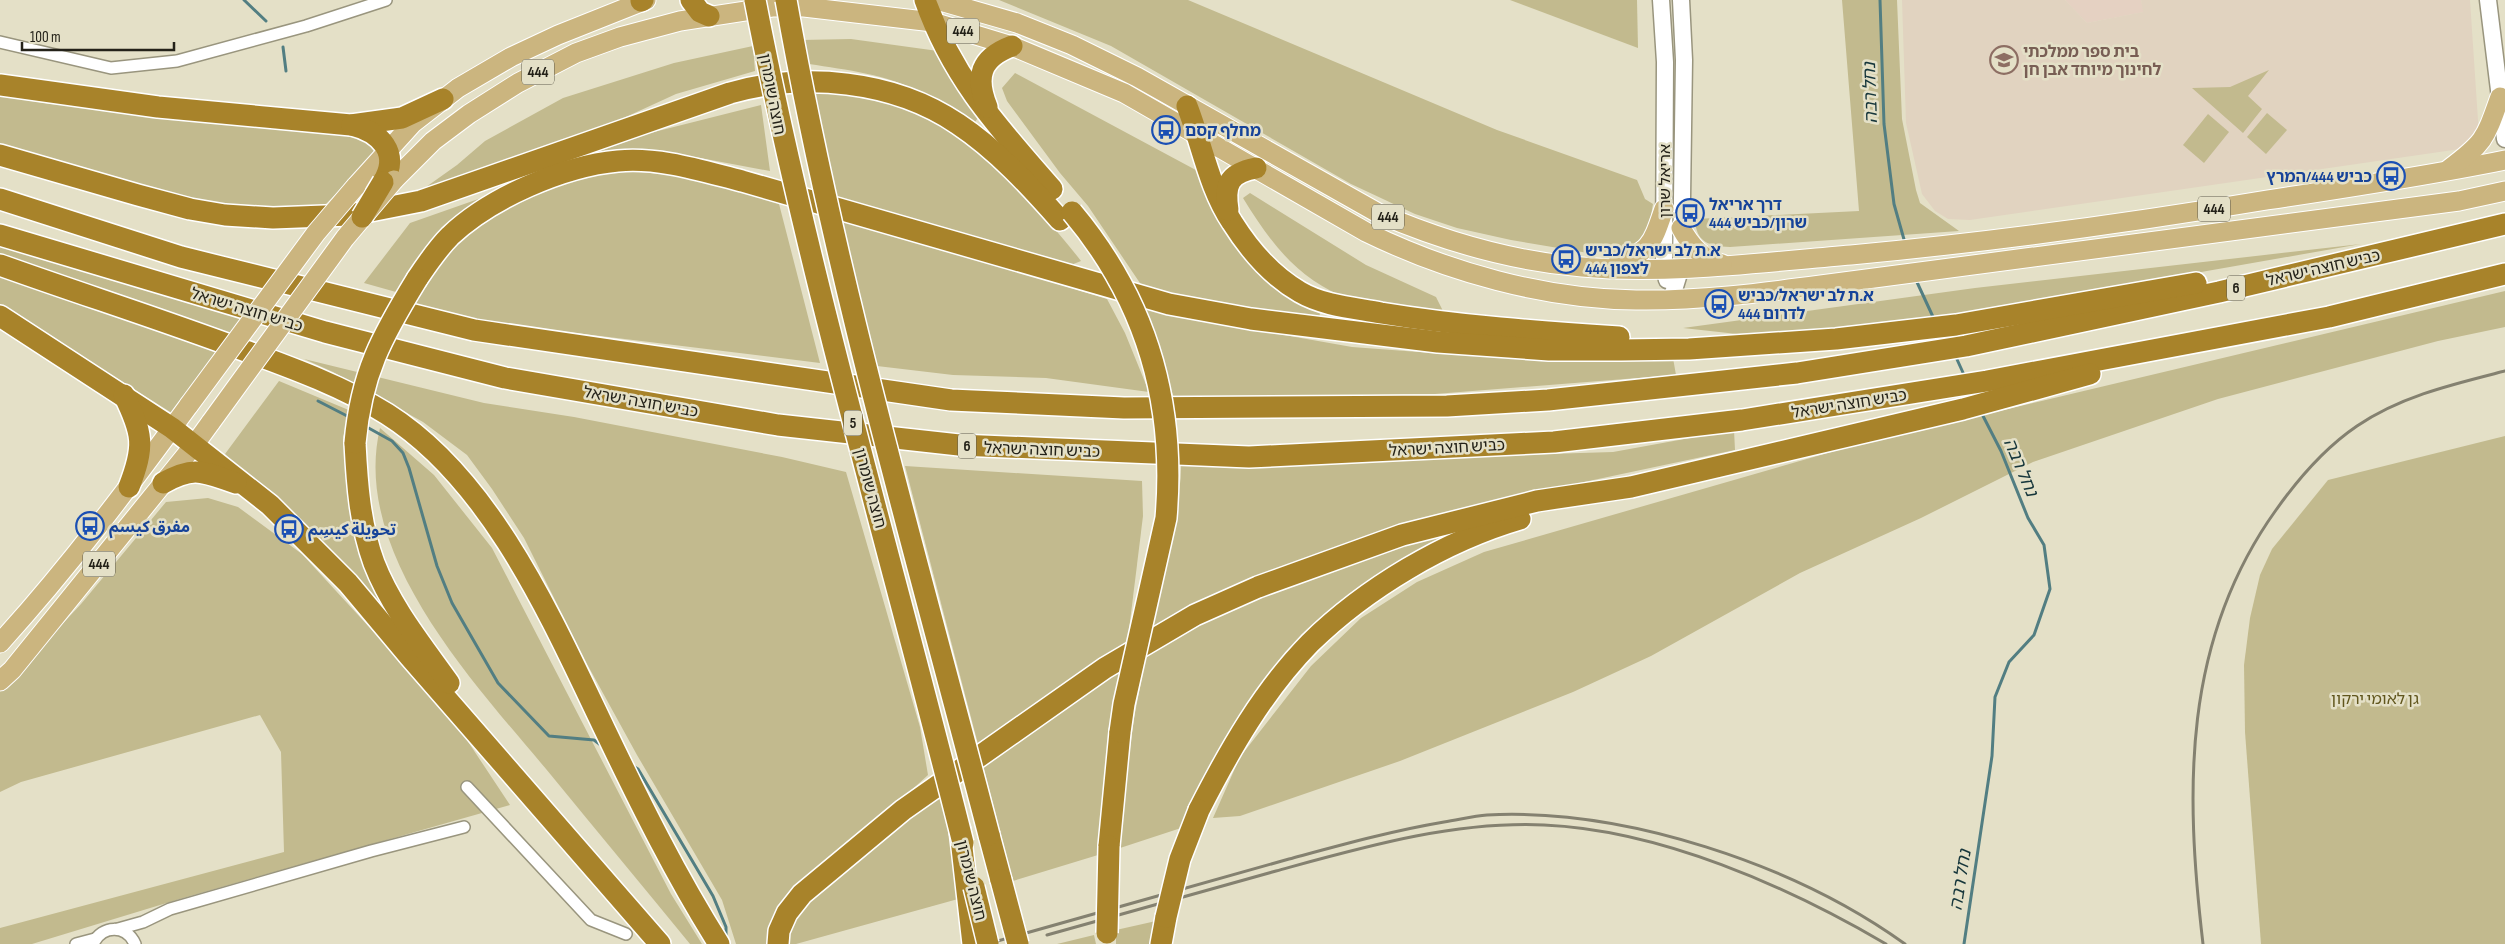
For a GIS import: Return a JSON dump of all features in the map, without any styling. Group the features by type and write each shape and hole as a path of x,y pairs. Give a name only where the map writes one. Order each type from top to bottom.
{"highway":[{"path":"691,0 700,12 709,16"},
{"name":"חוצה שומרון","path":"755,0 778,124 815,278 961,839 971,888 988,944"},
{"name":"חוצה שומרון","path":"786,0 800,82 844,280 1018,944"},
{"path":"925,0 933,22 963,80 986,113 1066,216"},
{"path":"1004,135 984,98 981,86 982,72 991,56 1012,46"},
{"path":"0,155 199,210 273,218 350,215 421,201 730,93 777,83 820,82 860,86 917,102 957,123 1010,164 1066,216 1112,266 1130,300 1145,339 1161,394 1168,438 1168,490 1164,526 1143,627 1124,704 1120,732 1109,846 1107,939"},
{"path":"0,85 158,107 351,124 361,127 376,136 388,149 390,163 388,181 362,217"},
{"path":"351,124 402,118 443,99"},
{"path":"1186,106 1198,134 1216,192 1232,222 1252,251 1274,274 1301,292 1340,306 1398,316 1526,331 1652,339 1772,343"},
{"path":"450,694 401,615 385,587 374,562 362,515 357,482 355,443 358,416 369,372 380,342 417,279 439,248 476,215 541,181 581,167 619,160 656,162 681,166 742,181 1169,304 1251,319 1438,342 1549,350 1689,349 1928,329 2450,238"},
{"path":"1232,222 1226,195 1230,181 1240,172 1256,168"},
{"name":"כביש חוצה ישראל","path":"0,199 181,257 474,330 952,400 1124,408 1466,405 1548,400 1798,372 1966,346 2210,294 2505,224"},
{"name":"כביש חוצה ישראל","path":"0,236 325,332 506,378 778,425 959,445 1249,457 1554,442 1742,420 1987,381 2230,335"},
{"path":"0,265 107,304 178,326 344,390 389,416 430,449 472,493 510,545 581,680 627,776 718,943"},
{"name":"6","path":"2230,335 2329,317 2505,274"},
{"path":"0,316 124,395 195,444 270,505 348,583 450,694 536,802 660,944"},
{"path":"1161,944 1180,859 1198,810 1245,726 1309,644 1342,615 1415,565 1452,544 1488,528 1631,487 1995,401 2230,335"},
{"path":"124,395 134,416 141,444 140,459 129,487"},
{"path":"163,484 182,473 194,471 248,487"},
{"path":"778,944 787,913 802,894 903,810 1105,668 1195,615 1313,566 1402,535 1537,501 1631,487"},
{"path":"971,888 973,944"}],"main road":[{"name":"444","path":"0,643 53,585 129,487 316,232 413,123 443,99 511,57 558,35 643,0"},
{"name":"444","path":"937,0 1017,24 1072,46 1138,77 1186,106 1378,213 1417,230 1458,244 1520,258 1583,267 1723,265 1922,248 2114,225 2445,172 2505,160"},
{"path":"966,0 1017,24"},
{"name":"אריאל שרון","path":"1661,0 1665,62 1664,209 1673,267"},
{"name":"אריאל שרון","path":"1671,300 1673,267 1681,228 1684,97 1681,0"},
{"path":"2488,0 2505,140"},
{"name":"444","path":"388,181 433,141 518,83 576,53 620,37 680,21 772,6 804,7 933,22 1012,46 1124,93 1366,232 1402,249 1449,267 1524,286 1566,294 1634,300 1718,297 1928,273 2459,201 2505,191"},
{"path":"2445,172 2481,143 2488,132 2500,97"},
{"path":"1607,268 1643,253 1655,237 1664,209"},
{"name":"444","path":"0,681 12,670 195,444 362,217"},
{"path":"1681,228 1688,240 1705,258 1723,265"}],"street":[{"path":"0,42 111,68 130,66 186,58 306,26 386,0"},
{"path":"467,787 591,920 626,934"},
{"path":"76,944 94,942 105,930 118,929 143,922 170,909 371,851 464,827"},
{"path":"135,944 143,922"},
{"path":"118,929 129,934 135,944"}],"shaded area":[{"path":"1902,0 2065,0 2087,23 2143,12 2141,0 2470,0 2479,135 2460,149 1970,220 1948,219 1935,211 1922,194 1906,123"},
{"path":"2065,0 2141,0 2144,12 2087,23"}],"green space":[{"path":"999,0 1188,0 1497,130 1637,180 1645,199 1653,204 1648,233 1628,253 1588,253 1511,240 1457,228 1415,214 1351,184 1111,46"},
{"path":"1510,0 1637,0 1638,48"},
{"path":"1842,0 1897,0 1902,119 1916,190 1920,203 1959,231 1730,247 1710,244 1701,238 1698,233 1695,219 1859,211"},
{"path":"851,39 938,51 979,116 972,127 921,93 894,81 852,71 809,64 801,40"},
{"path":"753,46 755,71 676,94 591,133 453,181 426,187 457,165 485,141 563,98 674,63"},
{"path":"2269,70 2248,96 2262,109 2243,133 2192,88 2230,87"},
{"path":"1015,73 1207,176 1297,299 1320,312 1319,322 1144,289 1088,206 1060,173 1007,101 1002,88"},
{"path":"812,88 857,94 891,102 926,117 951,132 976,151 1023,194 1081,261 1066,267 833,197"},
{"path":"0,96 51,104 351,130 374,146 374,155 321,209 223,205 78,170 0,147"},
{"path":"761,105 770,171 663,151 594,153 650,133"},
{"path":"2267,113 2287,130 2266,154 2247,137"},
{"path":"2208,114 2229,132 2204,163 2183,145"},
{"path":"612,172 639,172 694,177 778,200 820,363 470,320 412,307 434,267 456,244 482,223 524,197 547,186 575,178"},
{"path":"504,190 444,228 396,292 364,283 410,223"},
{"path":"1250,193 1366,265 1436,297 1443,311 1374,306 1352,300 1317,283 1302,272 1276,246 1243,198"},
{"path":"835,215 1107,299 1125,333 1149,392 1046,378 953,375 877,366"},
{"path":"0,242 247,317 175,415 0,305"},
{"path":"2361,244 1905,324 1818,331 1737,334 1683,328 1975,288"},
{"path":"2505,291 2505,327 2438,341 2218,399 2033,462 1921,518 1800,573 1651,656 1573,692 1400,761 1240,816 1213,818 1240,757 1311,666 1361,618 1417,582 1484,552 1852,446"},
{"path":"1142,302 1244,328 1352,347 1459,355 1673,358 1676,375 1435,394 1174,398"},
{"path":"304,359 484,403 574,417 782,457 846,472 920,727 928,775 868,830 770,935 768,944 736,944 722,900 637,755 587,664 524,538 467,455 423,422 333,372"},
{"path":"279,381 351,411 343,437 348,481 425,665 225,454"},
{"path":"380,428 434,475 492,548 671,894 702,944 690,944 489,701 456,659 427,615 401,570 384,523 376,475"},
{"path":"1734,430 1735,450 1509,498 1153,629 1166,551 1179,492 1181,463 1613,452"},
{"name":"גן לאומי ירקון","path":"2505,436 2505,944 2261,944 2245,732 2244,665 2250,618 2260,575 2272,549 2328,480"},
{"path":"905,466 1142,481 1143,516 1127,646 979,748"},
{"path":"208,498 238,507 302,554 451,716 510,805 183,898 32,944 0,944 0,928 284,852 281,752 260,715 21,782 0,792 0,691 81,604 166,502"},
{"path":"1455,526 1457,536 1364,589 1199,790 1181,828 1117,849 1134,718 1147,651 1277,588"},
{"path":"1126,664 1103,803 1098,855 1013,881 983,766"},
{"path":"938,793 949,829 958,899 796,944 788,944 790,929 798,915 813,898 856,858"},
{"path":"1156,921 1153,944 1116,944 1116,930"},
{"path":"1094,935 1096,944 1057,944"}],"waterway":[{"path":"244,0 266,21"},
{"name":"נחל רבה","path":"1880,0 1884,124 1894,204 1905,243"},
{"path":"283,47 286,71"},
{"name":"נחל רבה","path":"1916,280 1934,319"},
{"name":"נחל רבה","path":"1955,355 1965,377"},
{"path":"318,401 351,418"},
{"name":"נחל רבה","path":"1964,944 1992,756 1995,697 2009,662 2034,635 2050,589 2044,545 2028,518 2001,451 1981,412"},
{"path":"365,426 392,441 403,453 437,566 452,603 498,683 549,736 594,740 602,746"},
{"path":"633,766 638,769 713,896 726,927 726,938"}],"railway":[{"path":"2203,944 2194,830 2193,774 2197,719 2207,665 2222,612 2245,560 2276,510 2313,464 2357,426 2392,407 2428,392 2505,371"},
{"path":"987,944 1385,834 1487,815 1540,815 1595,821 1650,832 1706,847 1760,866 1812,889 1861,915 1905,944"},
{"path":"1047,935 1375,845 1442,831 1476,827 1544,825 1588,829 1632,838 1677,850 1721,865 1765,882 1807,902 1848,922 1886,944"}],"place":[{"name":"בית ספר ממלכתי לחינוך מיוחד אבן חן","path":"2004,60"},
{"name":"מחלף קסם","path":"1166,130"},
{"name":"כביש 444/המרץ","path":"2391,176"},
{"name":"דרך אריאל שרון/כביש 444","path":"1690,213"},
{"name":"א.ת לב ישראל/כביש 444 לצפון","path":"1566,259"},
{"name":"א.ת לב ישראל/כביש 444 לדרום","path":"1719,304"},
{"name":"مفرق كيسم","path":"90,526"},
{"name":"تحويلة كيسِم","path":"289,529"}]}
